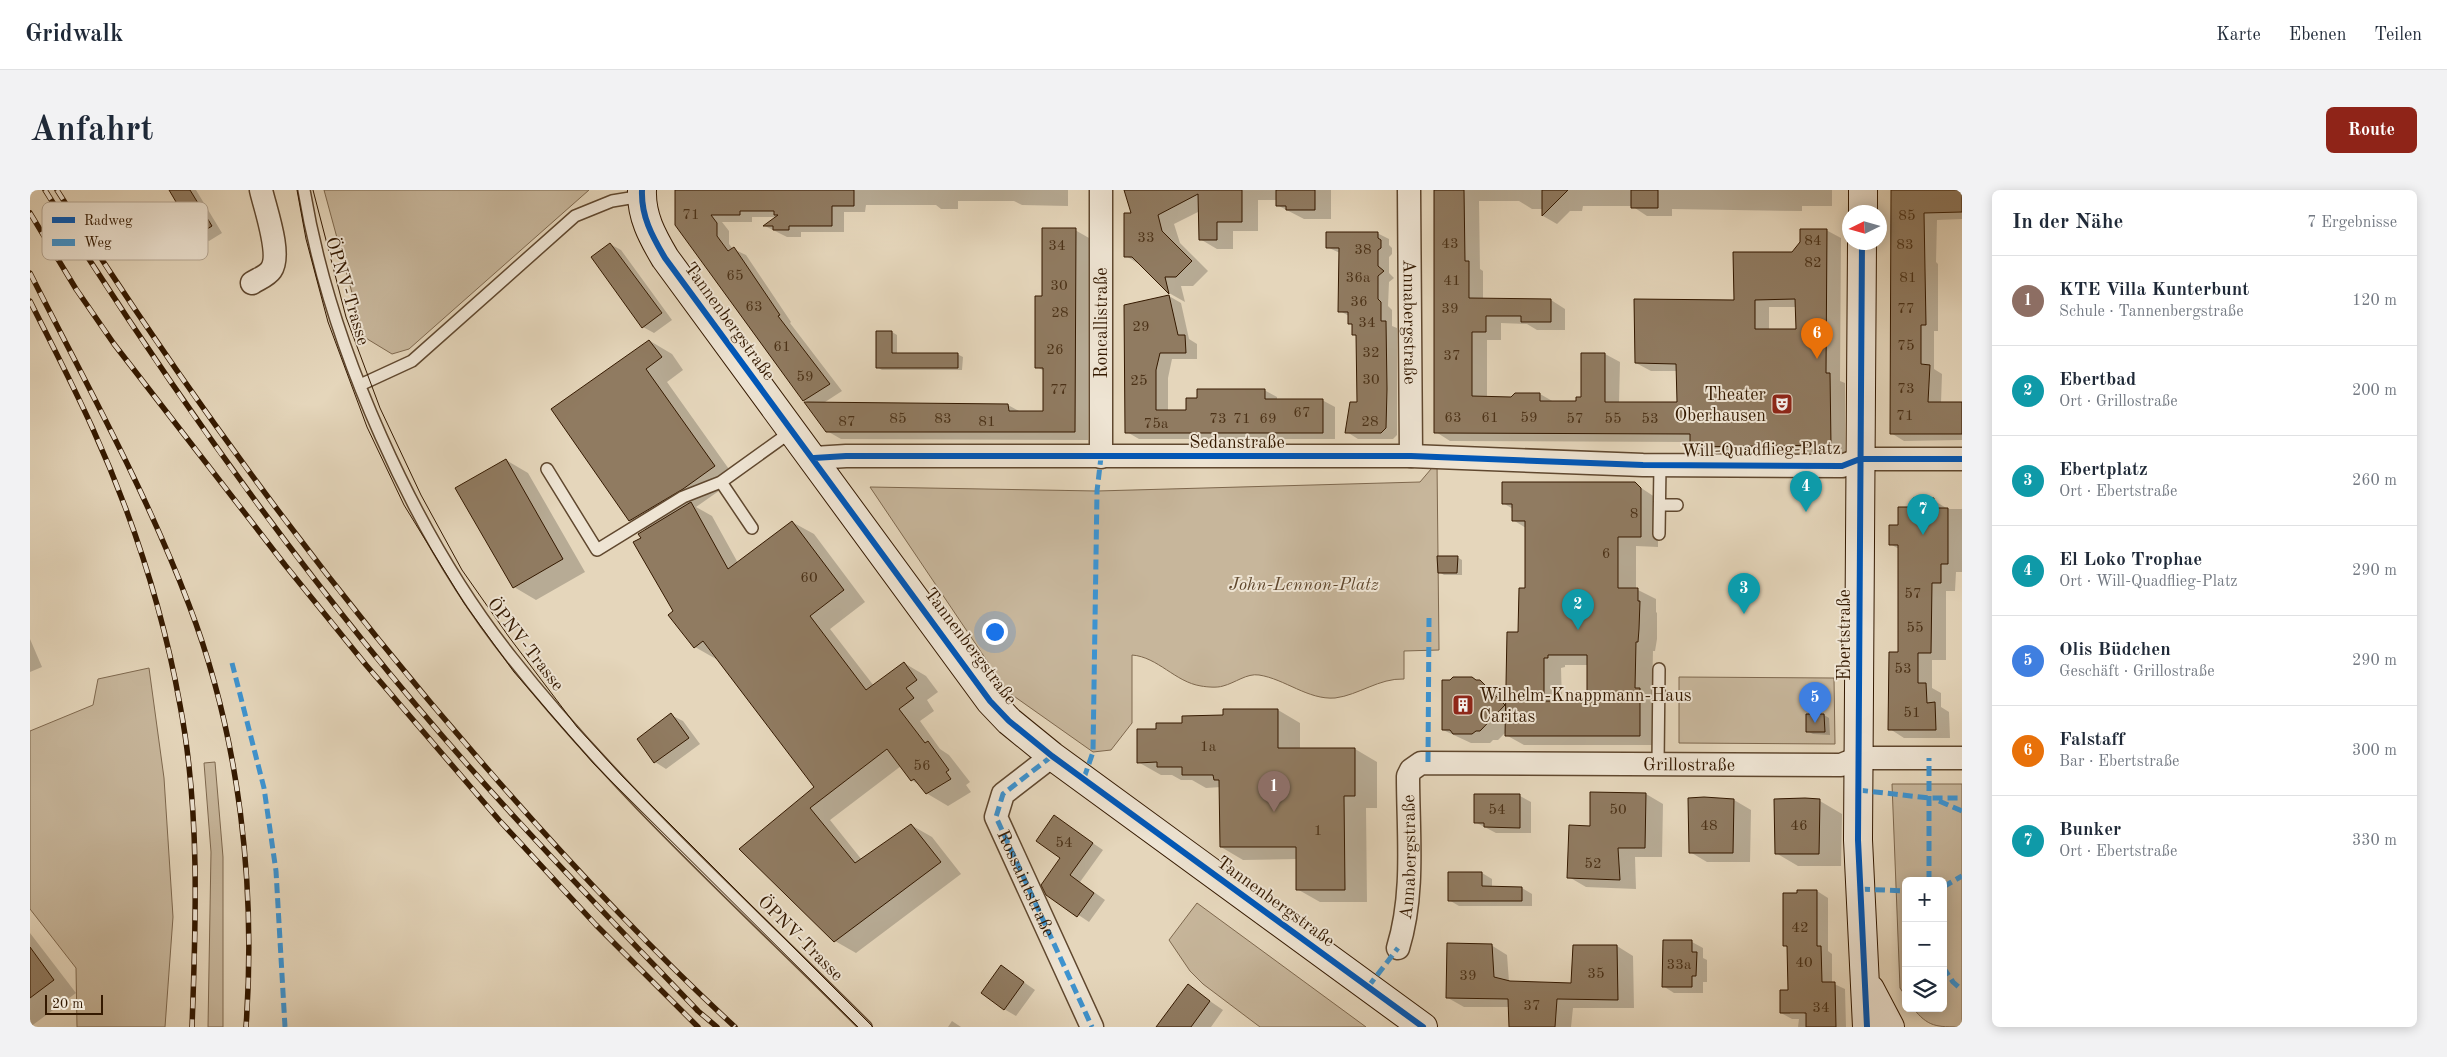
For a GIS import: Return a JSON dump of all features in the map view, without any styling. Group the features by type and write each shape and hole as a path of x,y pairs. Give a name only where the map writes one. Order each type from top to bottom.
{"street":[{"path":"252,283 269,273 275,263 274,247 261,190"},
{"name":"Roncallistraße","path":"1100,190 1101,457"},
{"name":"Annabergstraße","path":"1409,190 1412,456"},
{"path":"1862,205 1863,190"},
{"name":"Tannenbergstraße","path":"642,193 644,214 650,233 665,258 792,431 814,458 990,701 1009,720 1052,756 1422,1027"},
{"name":"Ebertstraße","path":"1862,250 1851,462 1860,889 1867,1027"},
{"name":"Sedanstraße","path":"814,458 846,456 1412,456 1660,465"},
{"path":"1851,462 1962,459"},
{"name":"Will-Quadflieg-Platz","path":"1660,465 1851,462"},
{"name":"Rossaintstraße","path":"1052,756 1003,794 996,818 1092,1027"},
{"name":"Grillostraße","path":"1415,766 1428,762 1658,765 1841,764 1858,758 1962,758"},
{"name":"Annabergstraße","path":"1398,948 1405,925 1409,899 1408,776 1415,766"},
{"path":"1866,981 1890,1027"}],"lane":[{"name":"ÖPNV-Trasse","path":"304,190 330,295 360,385 394,464 431,534 469,598 510,656 595,757 866,1027"},
{"path":"360,385 412,361 576,216 612,201 642,193"},
{"path":"548,469 597,550 683,497 721,482 792,431"},
{"path":"1659,534 1660,465"},
{"path":"721,482 752,528"},
{"path":"1660,505 1678,504"},
{"path":"1658,765 1659,669"}],"green space":[{"path":"324,190 589,190 409,349 392,354 364,337"},
{"name":"John-Lennon-Platz","path":"1437,462 1439,650 1404,651 1404,679 1386,681 1352,694 1335,698 1315,696 1269,677 1259,675 1246,677 1221,687 1201,686 1183,680 1150,660 1132,655 1132,723 1111,750 1093,752 1008,692 870,487 1097,491 1420,482"},
{"path":"149,668 164,778 173,917 165,1027 77,1027 76,968 30,909 30,731 93,705 98,679"},
{"path":"1679,677 1834,678 1835,744 1679,743"},
{"path":"215,762 223,857 223,1027 208,1027 211,852 204,763"},
{"path":"1892,784 1962,784 1962,1027 1933,1025 1916,1012 1947,1012 1947,877 1902,877 1902,991 1900,988"},
{"path":"1197,903 1366,1027 1260,1027 1203,984 1190,971 1169,940"}],"building":[{"path":"169,190 190,190 197,202 176,202"},
{"path":"675,190 854,190 854,206 832,206 832,226 789,226 789,230 773,230 773,226 763,226 778,215 774,215 774,211 740,211 740,215 711,215 717,223 717,236 728,251 734,247 780,315 778,316 830,384 803,401 675,225"},
{"path":"1124,190 1242,190 1242,222 1217,222 1217,240 1199,240 1198,194 1158,215 1162,231 1192,261 1176,277 1165,277 1169,294 1132,257 1124,257 1124,213 1131,213"},
{"path":"1276,190 1315,190 1315,210 1286,210 1286,206 1276,206"},
{"path":"1434,190 1464,190 1465,261 1469,261 1469,298 1551,299 1551,322 1521,322 1521,316 1486,316 1486,332 1472,332 1472,396 1511,397 1515,393 1540,393 1540,401 1576,401 1576,397 1581,397 1581,353 1605,353 1605,402 1677,402 1676,364 1635,363 1634,299 1734,300 1733,252 1792,252 1800,242 1800,229 1827,229 1826,373 1830,373 1831,445 1690,447 1690,434 1434,433","holes":["1795,299 1796,329 1755,329 1755,300"]},
{"path":"1542,190 1568,190 1542,216"},
{"path":"1631,190 1658,190 1658,208 1631,208"},
{"path":"1891,190 1962,190 1962,212 1924,213 1926,325 1921,325 1921,364 1930,365 1928,402 1962,402 1962,434 1890,434"},
{"path":"208,219 212,226 208,228"},
{"path":"1042,228 1076,228 1075,432 826,432 804,402 1008,404 1009,411 1043,411 1043,368 1035,368 1035,296 1042,296"},
{"path":"1326,232 1378,232 1378,238 1381,240 1381,248 1378,250 1378,266 1384,271 1378,276 1378,299 1381,302 1381,321 1386,321 1387,389 1386,428 1381,433 1345,433 1350,402 1357,402 1356,335 1352,335 1352,324 1348,324 1348,312 1338,312 1339,248 1326,248"},
{"path":"610,243 662,313 642,328 591,257"},
{"path":"1169,295 1178,335 1185,335 1186,353 1160,353 1156,370 1156,410 1186,410 1186,398 1197,398 1197,389 1265,389 1265,399 1323,399 1323,433 1125,433 1124,305"},
{"path":"876,331 892,331 892,353 958,353 958,368 876,368"},
{"path":"649,340 662,357 646,369 715,466 683,489 629,521 551,409"},
{"path":"506,459 563,559 513,588 455,488"},
{"path":"1502,482 1635,482 1641,488 1641,537 1618,537 1618,588 1638,588 1638,601 1640,601 1638,642 1636,642 1635,688 1640,688 1640,736 1505,736 1507,632 1518,632 1519,588 1525,588 1525,521 1512,521 1512,504 1502,504","holes":["1548,655 1587,655 1587,701 1544,701 1544,658 1548,658"]},
{"path":"1913,498 1934,498 1933,508 1948,508 1948,564 1941,564 1941,583 1932,583 1931,653 1918,653 1918,683 1926,683 1927,703 1935,702 1936,730 1888,730 1889,652 1898,652 1898,545 1889,545 1889,525 1898,525 1898,507 1913,507"},
{"path":"691,502 728,569 792,521 844,590 810,616 866,690 904,662 917,680 906,688 914,698 899,709 925,743 928,741 949,770 946,772 951,779 926,794 914,779 911,781 887,749 810,808 855,863 911,824 941,862 834,942 739,849 814,787 703,641 694,648 668,615 673,611 633,542 641,538 638,534"},
{"path":"1437,556 1458,556 1457,573 1438,573"},
{"name":"Wilhelm-Knappmann-Haus Caritas","path":"1453,677 1472,677 1480,680 1505,705 1480,731 1472,734 1453,734 1450,730 1442,730 1442,680 1450,680"},
{"path":"1223,709 1278,709 1278,748 1355,748 1355,796 1344,796 1345,890 1296,890 1296,847 1220,847 1219,780 1214,780 1213,775 1182,775 1182,767 1157,767 1157,762 1137,763 1137,729 1156,729 1156,723 1182,723 1182,716 1223,715"},
{"path":"671,713 689,738 654,763 637,739"},
{"path":"1806,714 1824,714 1825,732 1806,732"},
{"path":"1590,792 1646,793 1645,848 1618,848 1620,880 1567,878 1569,825 1590,826"},
{"path":"1474,794 1520,794 1520,828 1484,827 1484,823 1474,823"},
{"path":"1688,798 1734,799 1733,853 1689,853"},
{"path":"1774,799 1820,799 1819,854 1775,854"},
{"path":"1054,815 1093,843 1070,875 1094,893 1077,917 1046,895 1041,885 1060,858 1036,841"},
{"path":"1448,872 1482,872 1482,886 1522,887 1522,901 1448,901"},
{"path":"1797,890 1817,890 1817,946 1821,946 1822,982 1835,982 1836,1027 1806,1027 1806,1013 1780,1013 1780,990 1788,990 1787,946 1783,946 1783,893 1797,893"},
{"path":"1663,940 1692,940 1692,952 1697,952 1696,976 1692,976 1692,987 1662,987"},
{"path":"1447,943 1492,944 1494,977 1510,981 1571,983 1573,945 1617,945 1618,1000 1557,999 1555,1027 1509,1027 1508,999 1446,998"},
{"path":"30,947 54,980 30,998"},
{"path":"1001,965 1024,982 1004,1010 981,993"},
{"path":"1188,984 1210,1001 1191,1027 1156,1027"}],"tram line":[{"path":"297,190 306,239 328,322 367,427 404,505 464,603 514,672 594,764 858,1027"},
{"path":"313,190 346,317 380,408 421,495 462,570 509,637 577,727 623,777 873,1027"}],"railway":[{"path":"45,190 53,202"},
{"path":"57,190 65,202"},
{"path":"30,213 42,233"},
{"path":"58,260 114,344 285,565 366,665 499,820 596,925 698,1027"},
{"path":"89,260 151,353 263,511 382,664 444,738 532,836 698,1011 717,1027"},
{"path":"103,260 155,340 259,485 313,557 426,697 544,833 637,932 735,1027"},
{"path":"30,273 154,520 189,605 207,656 221,707 232,760 246,867 249,974 246,1027"},
{"path":"30,301 85,411 107,460 145,563 173,669 186,745 194,825 195,947 192,1027"}],"marked path":[{"path":"1084,778 1093,752 1097,491 1101,457"},
{"path":"1428,762 1429,618"},
{"path":"232,663 264,788 276,871 285,1027"},
{"path":"1052,756 1003,794 996,817 1092,1027"},
{"path":"1929,758 1929,877"},
{"path":"1858,790 1929,798 1962,798"},
{"path":"1939,801 1962,811"},
{"path":"1947,885 1962,876"},
{"path":"1860,889 1902,891"},
{"path":"1368,987 1398,948"},
{"path":"1947,973 1962,990"}],"cycle path":[{"path":"642,190 645,217 665,258 990,701 1009,721 1052,756 1423,1027"},
{"path":"1862,250 1858,840 1867,1027"},
{"path":"814,458 846,456 1411,456 1643,465 1842,466 1860,459 1962,459"}],"place":[{"name":"Falstaff","path":"1817,359"},
{"name":"Theater Oberhausen","path":"1782,404"},
{"name":"El Loko Trophae","path":"1806,512"},
{"name":"Bunker","path":"1923,535"},
{"name":"Ebertplatz","path":"1744,614"},
{"name":"Ebertbad","path":"1578,630"},
{"name":"Wilhelm-Knappmann-Haus Caritas","path":"1463,705"},
{"name":"Olis Büdchen","path":"1815,723"},
{"name":"KTE Villa Kunterbunt","path":"1274,812"}]}
